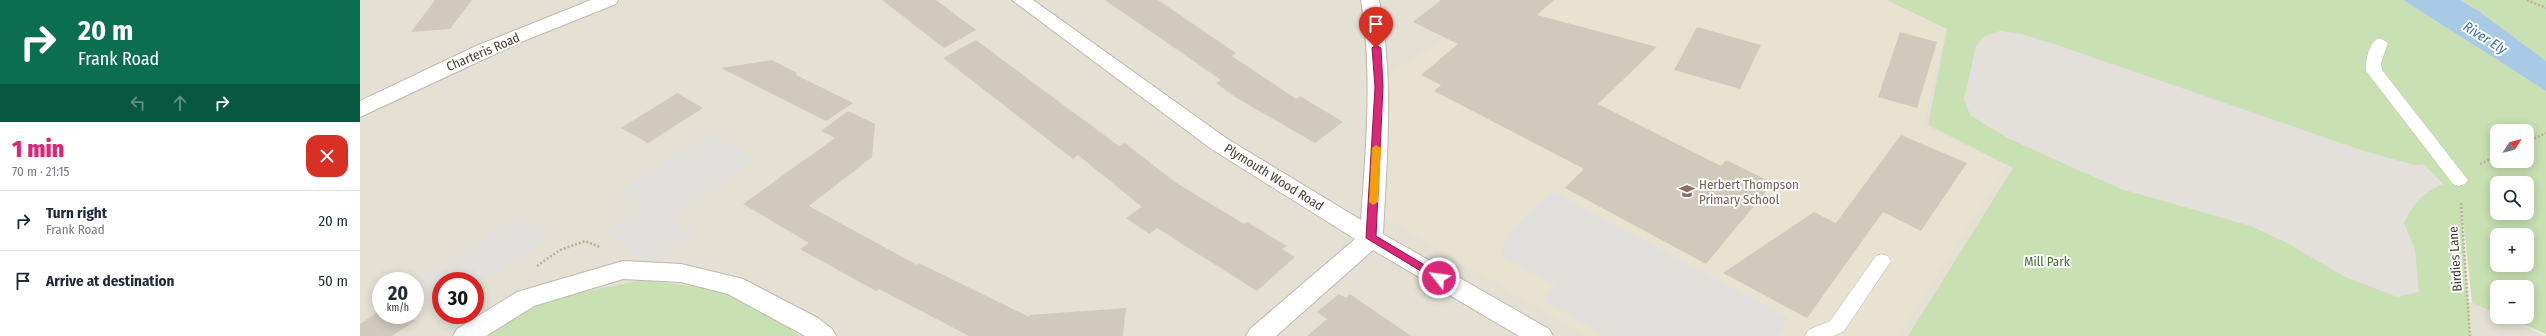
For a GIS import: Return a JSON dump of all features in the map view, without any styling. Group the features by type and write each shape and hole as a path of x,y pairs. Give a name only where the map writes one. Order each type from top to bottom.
{"street":[{"name":"Charteris Road","path":"360,110 417,80 575,6 608,0"},
{"name":"Plymouth Wood Road","path":"1020,0 1218,143 1371,238 1540,336"},
{"path":"1259,336 1371,238 1379,87 1370,0"},
{"path":"466,336 526,299 623,270 681,273 734,286 809,325 823,336"}],"lane":[{"path":"2380,43 2373,63 2374,71 2459,180"},
{"path":"1815,336 1837,326 1882,261"}],"path":[{"path":"2527,0 2546,8"},
{"path":"2534,139 2546,133"},
{"name":"Birdies Lane","path":"2459,180 2470,336"}],"shaded area":[{"path":"360,0 1907,0 2019,19 2423,164 2445,294 2490,311 2490,324 2520,324 2546,336 360,336"},
{"name":"Herbert Thompson Primary School","path":"1492,0 1885,0 1946,29 1923,126 2007,166 1898,336 1586,336 1382,216 1389,75 1445,38"},
{"path":"2000,31 2022,34 2057,45 2364,151 2414,165 2423,164 2443,184 2404,223 2415,249 2419,292 2397,297 2345,277 2289,244 2251,226 2121,189 2007,138 1970,115 1964,99 1976,46 1985,36"},
{"path":"711,133 756,160 669,220 693,236 651,265 603,233 641,208 618,193"},
{"path":"1552,191 1789,318 1776,336 1605,336 1543,300 1555,286 1500,256 1508,233"},
{"path":"517,217 549,238 484,281 484,272 432,272"},
{"path":"432,272 432,303 424,298 424,277"}],"green space":[{"name":"Mill Park","path":"1887,0 2403,0 2546,91 2546,334 2522,324 2534,324 2534,280 2490,280 2490,311 2472,303 2461,199 2470,336 1908,336 2013,168 1928,125 1947,29","holes":["2000,31 2022,34 2057,45 2364,151 2414,165 2423,164 2443,184 2429,191 2419,199 2404,223 2415,249 2419,292 2397,297 2345,277 2289,244 2251,226 2121,189 2007,138 1970,115 1964,99 1976,46 1985,36"]},
{"path":"2460,0 2546,0 2546,61 2479,11"},
{"path":"643,280 720,290 788,327 799,336 482,336 489,330 554,298"}],"water":[{"name":"River Ely","path":"2403,0 2460,0 2479,11 2546,61 2546,91"}],"building":[{"path":"435,0 472,0 450,29 411,32"},
{"path":"882,0 936,0 976,30 944,48"},
{"path":"1105,0 1158,0 1236,53 1232,56 1296,99 1300,96 1343,122 1315,143 1235,97 1216,83 1221,80"},
{"path":"1441,0 1554,0 1537,15 1657,47 1598,104 1721,166 1726,160 1773,183 1706,264 1565,188 1584,169 1434,91 1441,85 1421,75 1458,44 1413,22"},
{"path":"1697,27 1761,45 1740,89 1674,70"},
{"path":"1900,32 1937,42 1917,108 1878,97"},
{"path":"976,40 1119,146 1125,143 1175,182 1244,224 1247,222 1287,246 1282,249 1295,257 1257,291 1157,228 1149,234 1126,218 1142,207 1078,155 1073,159 943,58"},
{"path":"772,60 797,73 796,75 853,103 826,121 721,68"},
{"path":"677,93 703,108 648,143 621,128"},
{"path":"848,111 875,124 872,157 809,206 917,265 919,263 1029,317 1029,315 1126,308 1123,336 969,336 879,289 876,291 800,249 809,243 743,204 835,138 821,131"},
{"path":"1901,135 1967,163 1921,231 1883,212 1807,318 1723,273 1814,212 1836,223"},
{"path":"1339,294 1346,298 1350,294 1411,336 1307,336 1327,319 1317,312"},
{"path":"372,316 372,324 410,324 392,336 360,336 360,324"}],"slow traffic":[{"path":"1373,202 1376,148"}],"place":[{"name":"Herbert Thompson Primary School","path":"1687,191"}],"route":[{"path":"1376,48 1379,87 1371,238 1439,278"}]}
